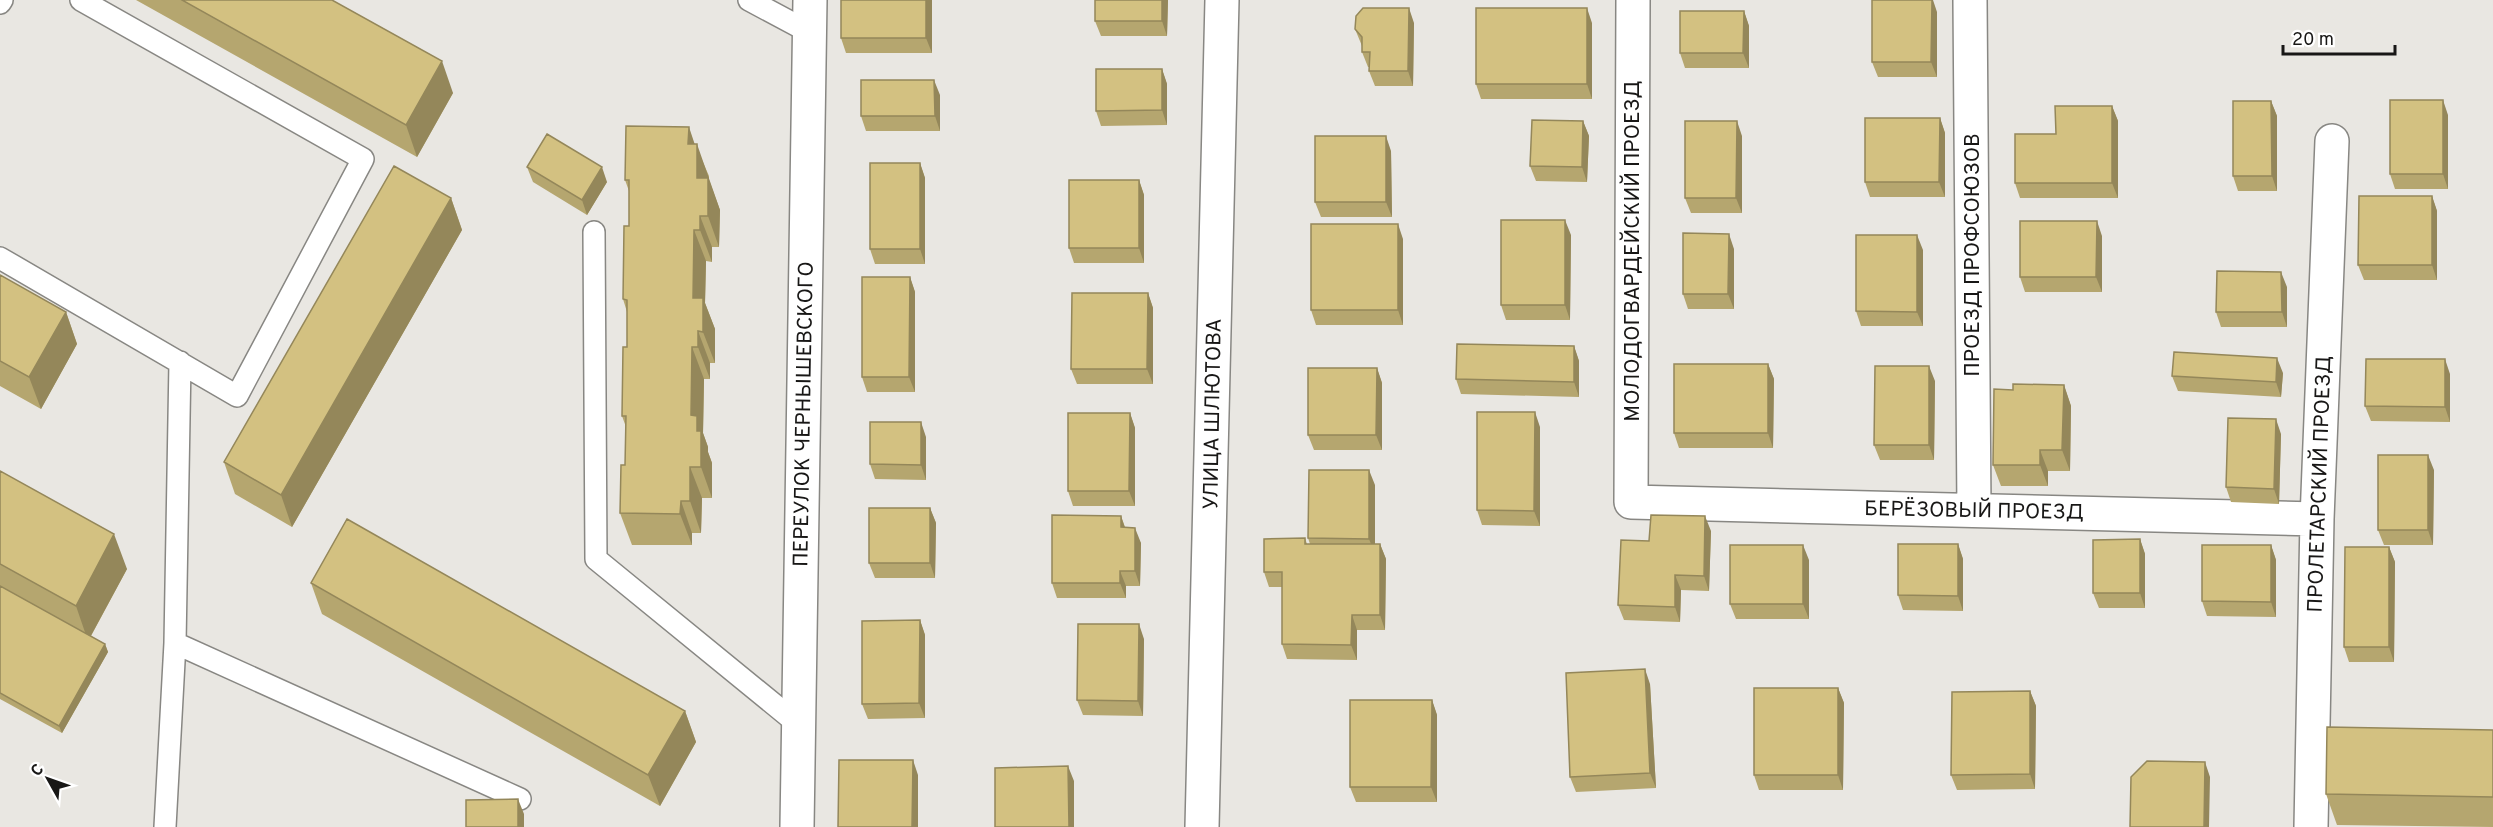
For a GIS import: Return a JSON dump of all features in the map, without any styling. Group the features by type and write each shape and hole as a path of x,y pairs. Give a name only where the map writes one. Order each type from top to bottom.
{"street":[{"name":"ПЕРЕУЛОК ЧЕРНЫШЕВСКОГО","path":"796,827 810,0"},
{"name":"УЛИЦА ШЛЮТОВА","path":"1202,827 1222,0"},
{"name":"МОЛОДОГВАРДЕЙСКИЙ ПРОЕЗД","path":"1631,502 1633,0"},
{"name":"ПРОЕЗД ПРОФСОЮЗОВ","path":"1971,0 1974,510"},
{"name":"ПРОЛЕТАРСКИЙ ПРОЕЗД","path":"2311,827 2317,519 2332,141"},
{"name":"БЕРЁЗОВЫЙ ПРОЕЗД","path":"1631,502 2317,519"}],"lane":[{"path":"0,258 237,396 363,159 81,0"},
{"path":"749,0 809,32"},
{"path":"594,232 596,559 798,724"},
{"path":"165,827 176,643 180,362"},
{"path":"176,643 520,799"}],"building":[{"path":"182,0 332,0 442,61 406,125"},
{"path":"841,0 926,0 926,38 841,38"},
{"path":"1095,0 1162,0 1162,21 1095,21"},
{"path":"1872,0 1932,0 1931,62 1872,62"},
{"path":"1363,8 1409,8 1408,71 1369,71 1370,52 1362,52 1362,37 1355,29 1356,16"},
{"path":"1476,8 1587,8 1587,84 1476,84"},
{"path":"1680,11 1744,11 1743,53 1680,53"},
{"path":"1096,69 1162,69 1162,110 1096,111"},
{"path":"861,80 934,80 935,116 861,116"},
{"path":"2390,100 2443,100 2443,174 2390,174"},
{"path":"2233,101 2271,101 2272,176 2233,176"},
{"path":"2055,106 2112,106 2112,183 2015,183 2015,134 2056,134"},
{"path":"1865,118 1940,118 1939,182 1865,182"},
{"path":"1532,120 1583,121 1582,167 1530,166"},
{"path":"1685,121 1737,121 1736,198 1685,198"},
{"path":"626,126 689,127 688,144 697,144 697,178 708,178 708,216 700,216 700,230 694,230 693,298 703,298 703,332 698,331 698,347 692,347 691,415 697,416 697,431 701,431 701,467 690,467 690,501 681,501 680,514 620,513 621,465 625,465 626,416 622,416 623,347 627,347 627,300 623,299 624,226 629,226 629,180 625,180"},
{"path":"547,134 602,167 582,200 527,167"},
{"path":"1315,136 1386,136 1386,202 1315,202"},
{"path":"870,163 920,163 920,249 870,249"},
{"path":"394,166 451,198 281,495 224,462"},
{"path":"1069,180 1139,180 1139,248 1069,248"},
{"path":"2359,196 2432,196 2432,265 2358,265"},
{"path":"1501,220 1565,220 1565,305 1501,305"},
{"path":"2020,221 2097,221 2096,277 2020,277"},
{"path":"1311,224 1398,224 1398,310 1311,310"},
{"path":"1683,233 1729,234 1728,294 1683,294"},
{"path":"1856,235 1917,235 1917,312 1856,311"},
{"path":"2217,271 2281,272 2282,312 2216,312"},
{"path":"0,275 66,312 29,377 0,361"},
{"path":"862,277 910,277 909,377 862,377"},
{"path":"1072,293 1148,293 1147,369 1071,369"},
{"path":"1457,344 1574,346 1574,382 1456,379"},
{"path":"2174,352 2277,358 2276,382 2172,376"},
{"path":"2366,359 2445,359 2445,407 2365,406"},
{"path":"1674,364 1768,364 1768,433 1674,433"},
{"path":"1875,366 1929,366 1929,445 1874,445"},
{"path":"1308,368 1377,368 1376,435 1308,435"},
{"path":"2013,384 2064,385 2062,450 2040,450 2040,465 1993,465 1994,389 2013,390"},
{"path":"1477,412 1535,412 1534,511 1477,510"},
{"path":"1068,413 1130,413 1129,491 1068,491"},
{"path":"2228,418 2276,419 2274,489 2226,487"},
{"path":"870,422 921,422 921,465 870,464"},
{"path":"2378,455 2428,455 2428,530 2378,530"},
{"path":"1309,470 1369,470 1369,539 1308,538"},
{"path":"0,471 114,534 76,606 0,564"},
{"path":"869,508 930,508 930,563 869,563"},
{"path":"1052,515 1121,516 1121,527 1135,528 1135,571 1120,571 1120,583 1052,583"},
{"path":"1651,515 1705,516 1704,576 1675,575 1675,607 1618,605 1621,540 1649,541"},
{"path":"347,519 685,711 648,775 311,583"},
{"path":"1305,538 1305,544 1380,544 1380,615 1352,615 1351,645 1282,644 1282,572 1264,572 1264,539"},
{"path":"2140,539 2140,593 2093,593 2093,540"},
{"path":"1898,544 1958,544 1958,596 1898,595"},
{"path":"1730,545 1803,545 1803,604 1730,604"},
{"path":"2202,545 2271,545 2271,602 2202,601"},
{"path":"2345,547 2389,547 2389,647 2344,647"},
{"path":"0,586 105,644 59,726 0,693"},
{"path":"920,620 919,703 862,704 862,621"},
{"path":"1078,624 1139,624 1138,701 1077,700"},
{"path":"1645,669 1650,773 1570,777 1566,673"},
{"path":"1754,688 1838,688 1838,775 1754,775"},
{"path":"2030,691 2030,774 1951,775 1952,692"},
{"path":"1350,700 1432,700 1431,787 1350,787"},
{"path":"2327,727 2493,730 2493,797 2326,794"},
{"path":"839,760 913,760 912,827 838,827"},
{"path":"2147,761 2205,762 2204,827 2130,827 2131,777"},
{"path":"1068,766 1069,827 995,827 995,768"},
{"path":"518,799 518,827 466,827 466,800"}]}
